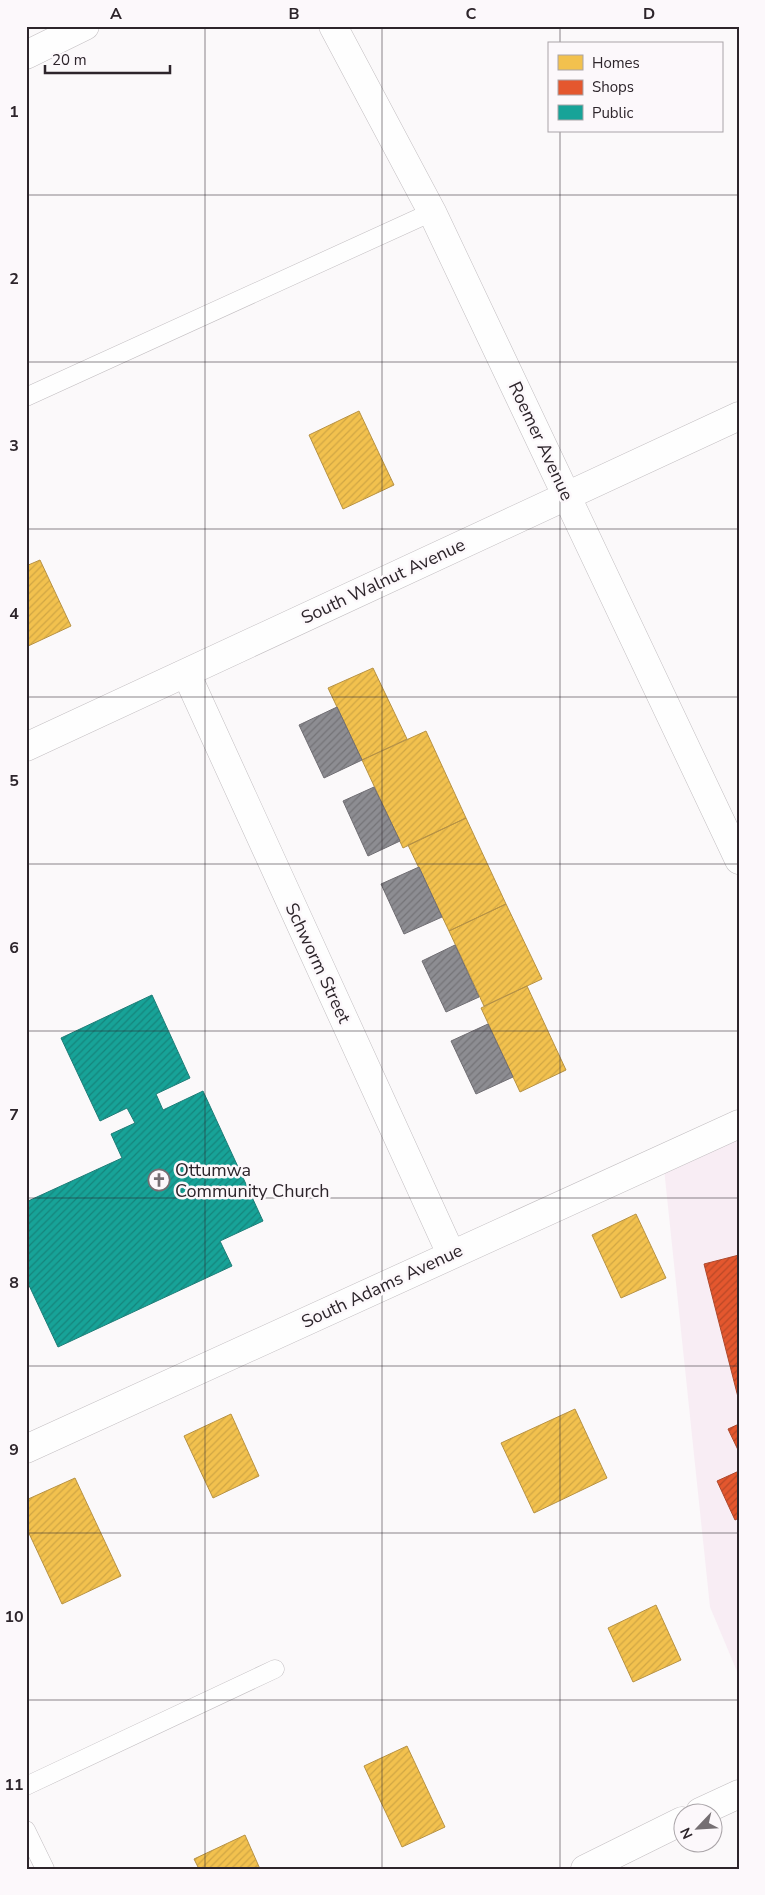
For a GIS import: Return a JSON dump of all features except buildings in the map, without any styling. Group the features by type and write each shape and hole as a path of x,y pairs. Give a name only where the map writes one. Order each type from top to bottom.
{"street":[{"path":"26,55 85,26"},
{"name":"Roemer Avenue","path":"333,26 432,212 739,860"},
{"name":"South Walnut Avenue","path":"26,747 739,416"},
{"name":"Schworm Street","path":"186,673 451,1254"},
{"name":"South Adams Avenue","path":"26,1449 739,1124"},
{"path":"722,1802 739,1794"},
{"path":"585,1869 672,1826"}],"lane":[{"path":"26,398 432,212"},
{"path":"26,1786 275,1669"},
{"path":"26,1830 44,1869"}],"shaded area":[{"path":"739,1124 739,1676 710,1607 663,1159"}],"place":[{"name":"Ottumwa Community Church","path":"159,1180"}]}
